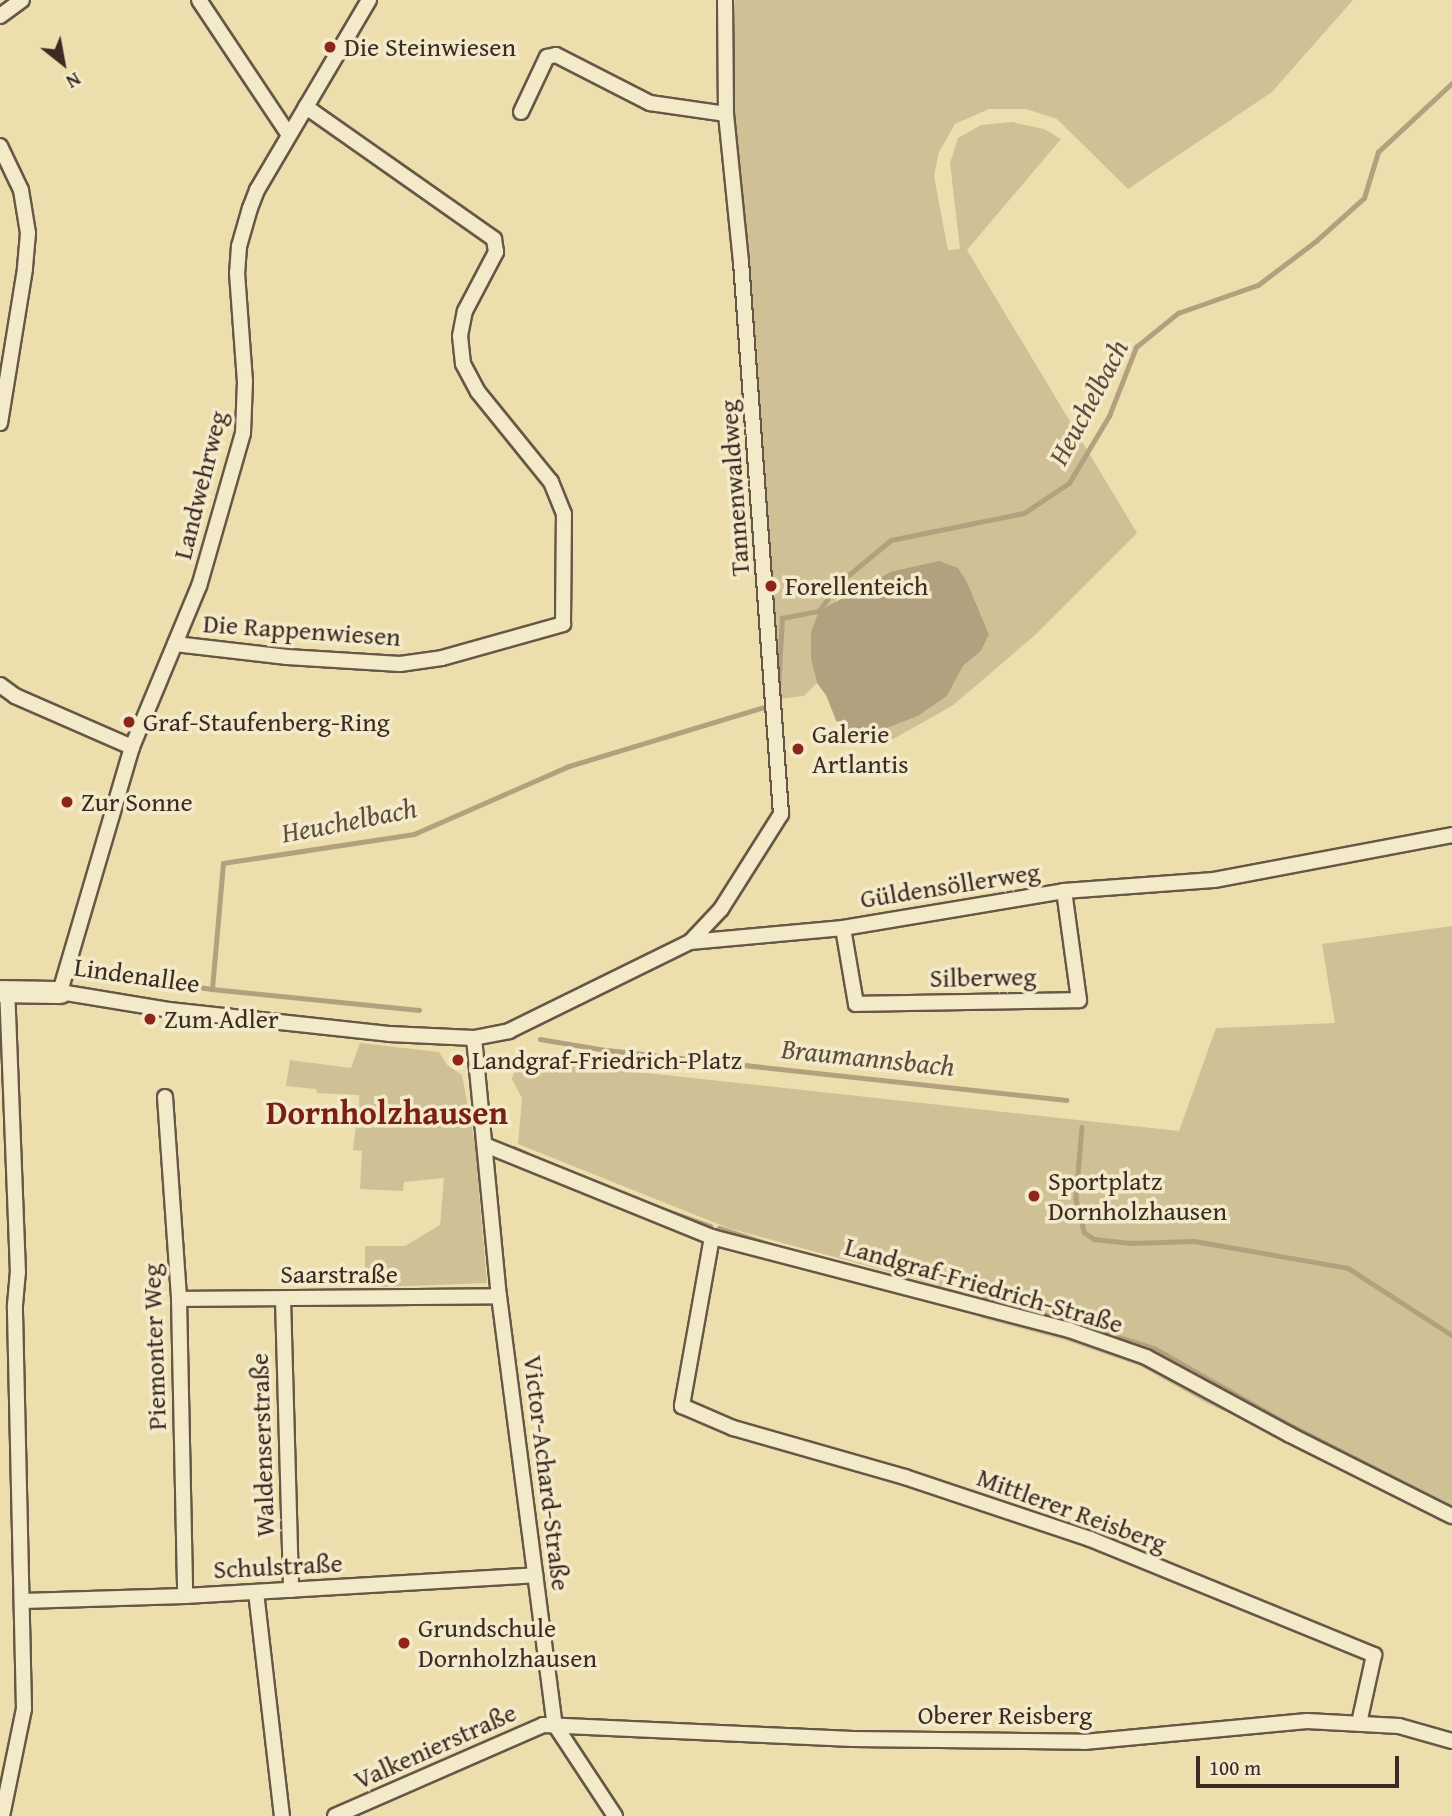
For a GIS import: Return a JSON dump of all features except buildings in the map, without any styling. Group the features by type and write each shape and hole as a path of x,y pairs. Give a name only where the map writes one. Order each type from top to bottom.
{"street":[{"path":"0,16 22,0"},
{"path":"199,0 289,135"},
{"name":"Landwehrweg","path":"60,992 132,747 202,579 245,421 237,273 239,246 257,190 369,0"},
{"name":"Tannenwaldweg","path":"690,942 721,909 781,814 742,275 726,114 725,0"},
{"path":"522,112 547,57 555,55 650,103 726,114"},
{"name":"Die Rappenwiesen","path":"175,645 287,657 400,664 442,658 563,624 564,514 551,482 537,461 478,392 463,364 460,336 465,310 496,252 494,239 306,107"},
{"path":"0,146 21,190 28,233 26,261 0,423"},
{"path":"0,685 15,696 132,747"},
{"name":"Güldensöllerweg","path":"474,1038 509,1031 690,942 843,928 1065,891 1214,880 1452,835"},
{"name":"Silberweg","path":"843,928 856,1004 1079,1000 1065,891"},
{"path":"2,1816 24,1709 15,1305 18,1273 4,991"},
{"name":"Lindenallee","path":"4,991 60,992 169,1010 389,1034 474,1038"},
{"name":"Victor-Achard-Straße","path":"474,1038 499,1296 555,1725 615,1816"},
{"name":"Piemonter Weg","path":"165,1097 179,1299 185,1596"},
{"name":"Landgraf-Friedrich-Straße","path":"485,1145 712,1237 1069,1330 1146,1357 1290,1435 1452,1516"},
{"name":"Mittlerer Reisberg","path":"712,1237 682,1406 733,1428 905,1477 1090,1539 1374,1655 1359,1723"},
{"name":"Saarstraße","path":"179,1299 499,1296"},
{"name":"Waldenserstraße","path":"283,1298 291,1590"},
{"name":"Schulstraße","path":"23,1601 185,1596 535,1575"},
{"path":"256,1592 282,1816"},
{"name":"Oberer Reisberg","path":"555,1725 853,1740 1084,1742 1307,1721 1399,1726 1452,1741"},
{"name":"Valkenierstraße","path":"335,1816 543,1725 555,1725"}],"shaded area":[{"path":"735,0 1353,0 1272,92 1128,189 1057,119 1026,109 989,109 955,124 939,152 934,176 948,250 960,249 950,163 958,138 981,125 1012,122 1044,129 1061,139 967,250 1137,533 1034,636 952,706 886,743 835,747 843,738 866,736 918,716 947,696 963,666 981,651 989,633 967,582 890,572 837,599 811,659 817,683 804,696 777,699 766,497 730,102"},
{"path":"939,561 958,568 967,582 989,634 981,651 963,666 947,696 918,716 866,736 843,738 826,695 817,683 811,659 811,632 819,611 890,572"},
{"path":"1452,926 1452,1511 1206,1403 1140,1366 1064,1340 981,1318 974,1295 728,1228 518,1144 522,1098 512,1079 518,1059 1179,1131 1216,1028 1335,1023 1322,944"},
{"path":"360,1043 439,1052 447,1065 462,1075 475,1144 487,1283 382,1287 371,1282 365,1271 365,1246 405,1246 440,1225 444,1178 404,1182 403,1191 360,1189 362,1151 353,1150 356,1125 360,1125 359,1095 317,1093 316,1089 286,1086 290,1060 351,1068"}],"waterway":[{"name":"Heuchelbach","path":"778,689 782,618 819,611 838,584 891,540 1024,513 1069,483 1109,416 1136,347 1178,313 1258,285 1316,241 1364,198 1378,152 1452,83"},
{"name":"Heuchelbach","path":"121,977 212,989 223,863 414,834 569,766 765,707"},
{"name":"Braumannsbach","path":"212,989 419,1010"},
{"name":"Braumannsbach","path":"540,1039 606,1050 1066,1100"},
{"name":"Braumannsbach","path":"1082,1127 1076,1199 1084,1232 1094,1239 1131,1243 1194,1241 1348,1268 1452,1335"},
{"path":"514,1148 533,1157"},
{"path":"648,1204 710,1226"},
{"path":"719,1228 787,1250"},
{"path":"843,1264 1050,1316"},
{"path":"1058,1318 1154,1348 1288,1424 1452,1508"}],"place":[{"name":"Die Steinwiesen","path":"330,47"},
{"name":"Forellenteich","path":"771,586"},
{"name":"Graf-Staufenberg-Ring","path":"129,722"},
{"name":"Galerie Artlantis","path":"798,749"},
{"name":"Zur Sonne","path":"67,802"},
{"name":"Zum Adler","path":"150,1019"},
{"name":"Landgraf-Friedrich-Platz","path":"458,1060"},
{"name":"Sportplatz Dornholzhausen","path":"1034,1196"},
{"name":"Grundschule Dornholzhausen","path":"404,1643"}],"district":[{"name":"Dornholzhausen","path":"387,1113"}]}
